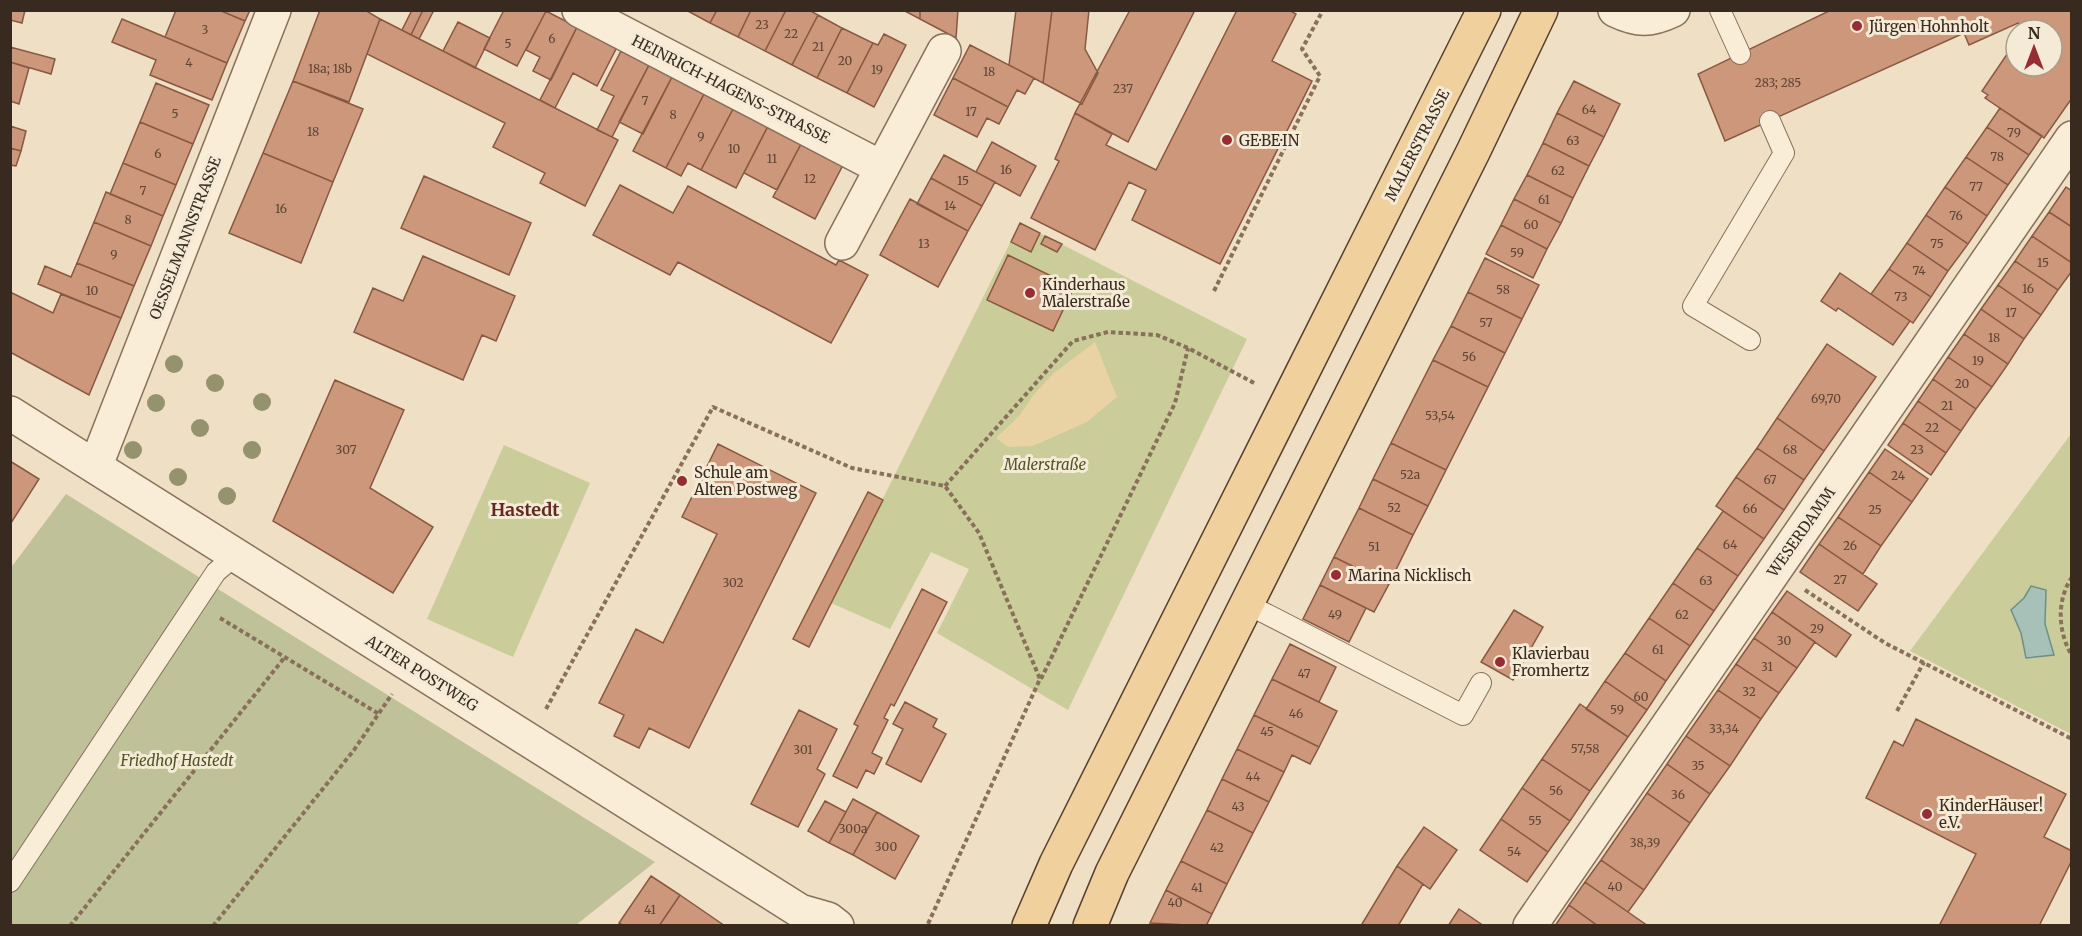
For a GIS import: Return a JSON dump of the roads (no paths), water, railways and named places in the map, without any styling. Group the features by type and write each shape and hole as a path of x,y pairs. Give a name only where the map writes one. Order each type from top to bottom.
{"main road":[{"name":"MALERSTRASSE","path":"1029,926 1056,864 1484,10"},
{"path":"1090,926 1112,873 1245,603 1473,152 1541,10"}],"street":[{"name":"OESSELMANNSTRASSE","path":"96,465 274,10"},
{"name":"HEINRICH-HAGENS-STRASSE","path":"579,10 882,168"},
{"path":"1615,10 1629,17 1653,19 1673,10"},
{"path":"842,243 944,51"},
{"name":"WESERDAMM","path":"1530,926 2072,138"},
{"name":"ALTER POSTWEG","path":"10,413 96,465 529,740 799,918 828,919 837,926"}],"lane":[{"path":"1720,10 1740,54"},
{"path":"1750,340 1693,306 1784,153 1770,121"},
{"path":"10,882 216,572 236,555"},
{"path":"1245,603 1463,716 1481,683"}],"water":[{"path":"2031,586 2046,590 2045,624 2054,655 2026,658 2021,633 2011,610 2024,598"}],"place":[{"name":"Jürgen Hohnholt","path":"1857,26"},
{"name":"GE·BE·IN","path":"1227,140"},
{"name":"Kinderhaus Malerstraße","path":"1030,293"},
{"name":"Schule am Alten Postweg","path":"682,481"},
{"name":"Marina Nicklisch","path":"1336,575"},
{"name":"Klavierbau Fromhertz","path":"1500,662"},
{"name":"KinderHäuser! e.V.","path":"1927,814"}],"district":[{"name":"Hastedt","path":"525,509"}],"park label":[{"name":"Malerstraße","path":"1045,464"},
{"name":"Friedhof Hastedt","path":"177,760"}]}
